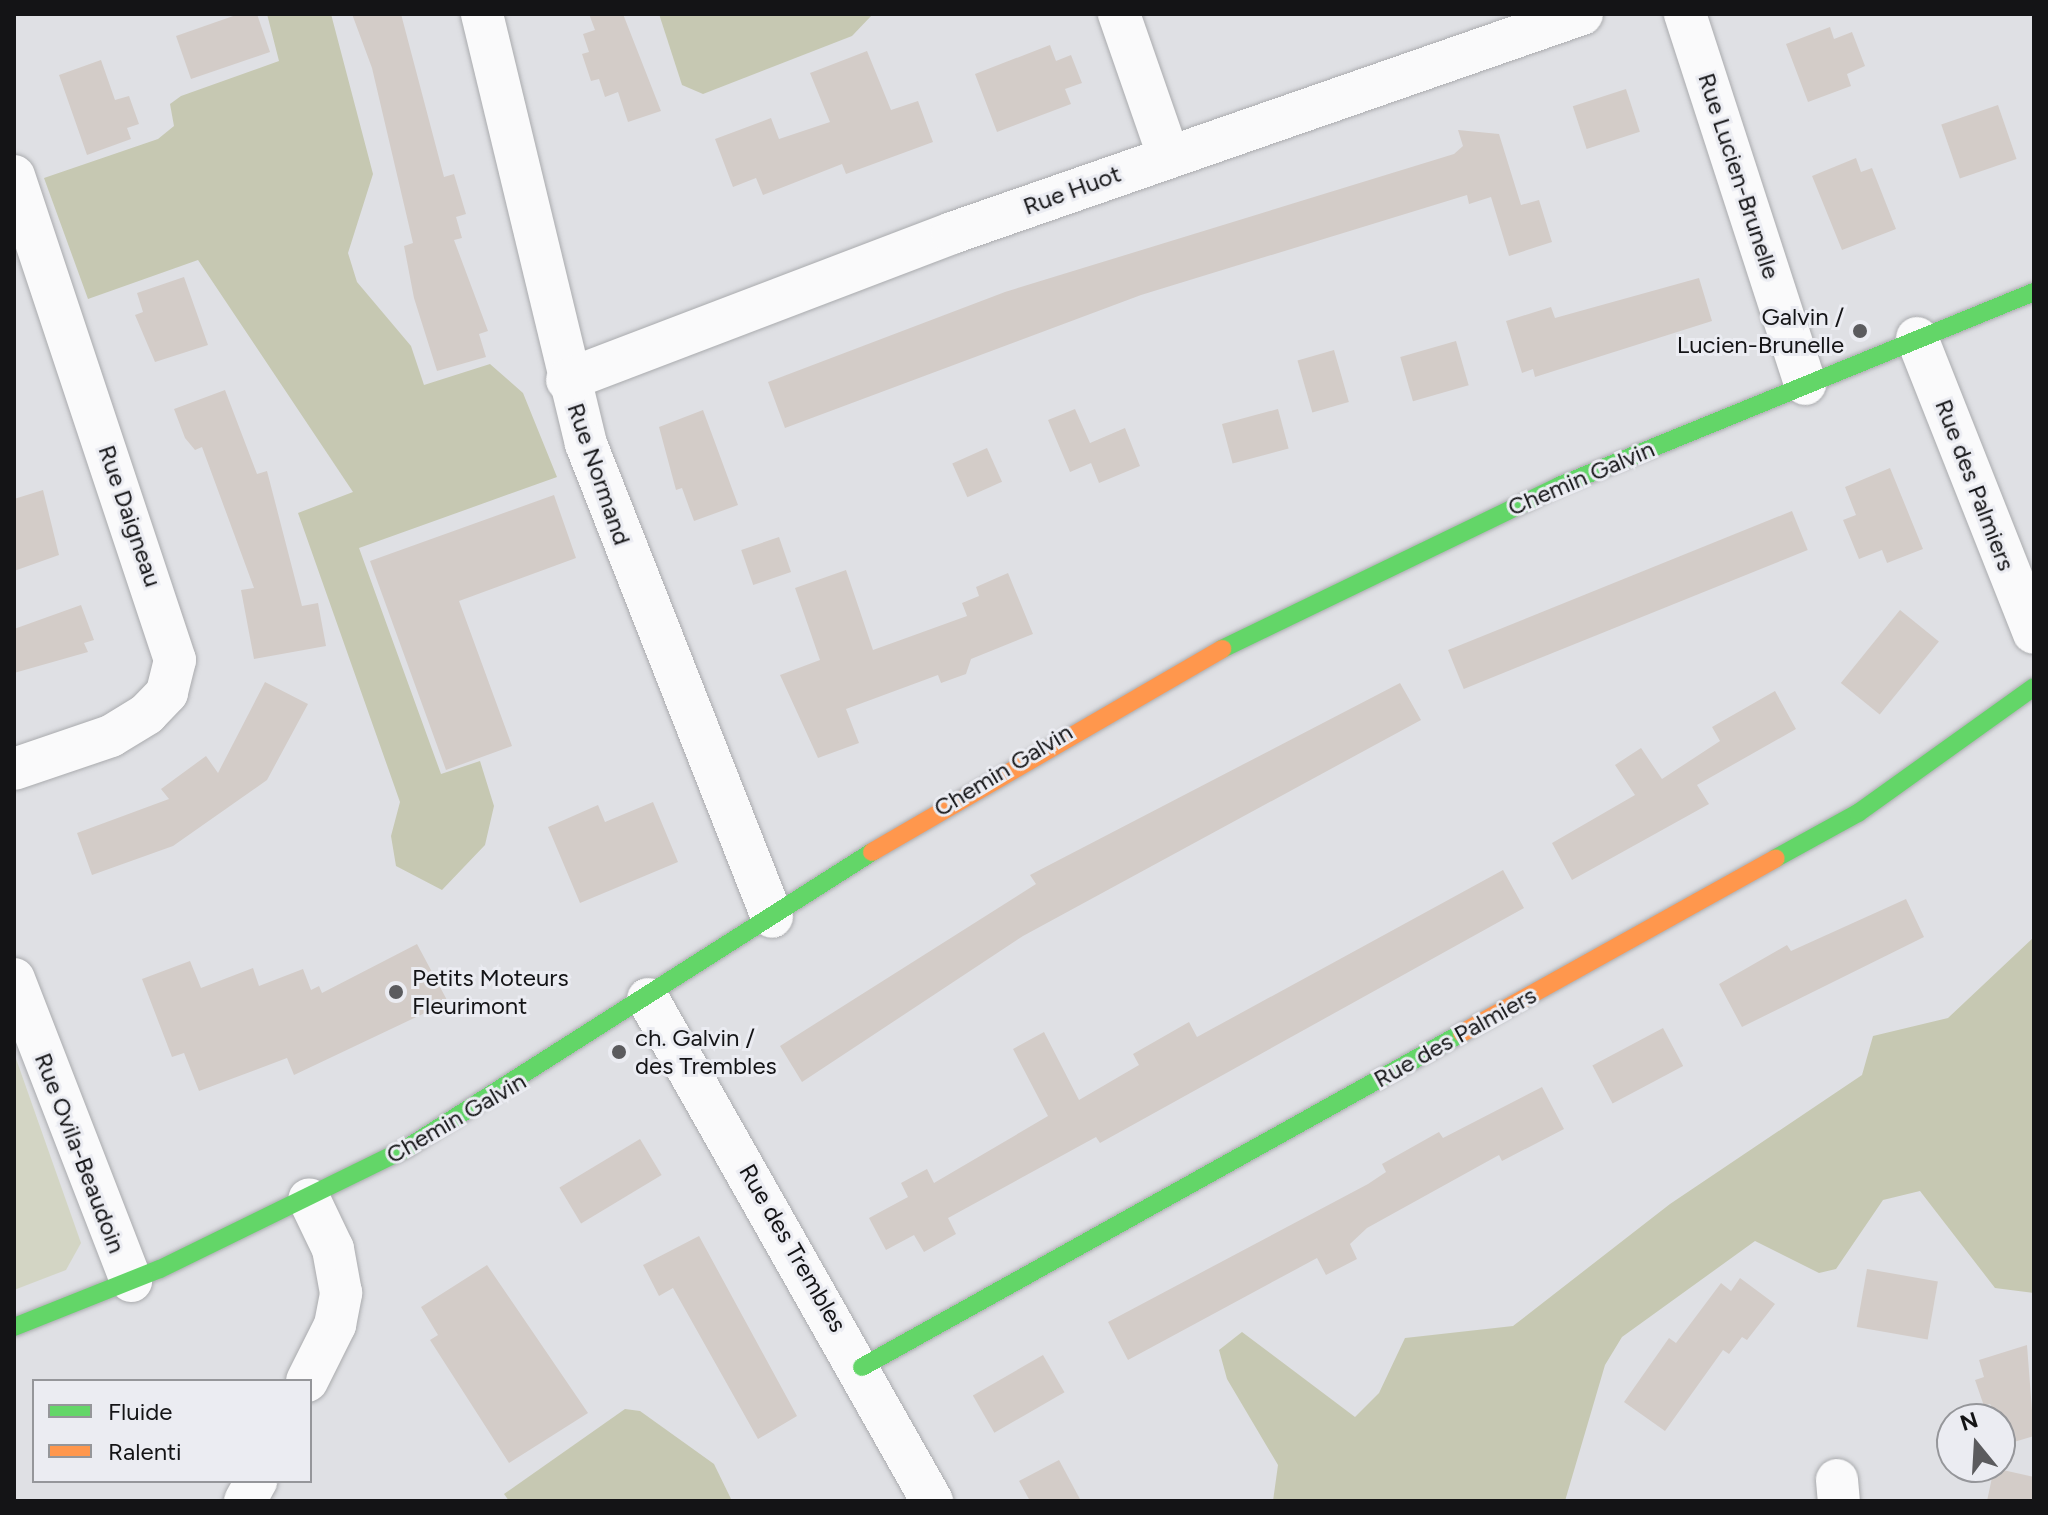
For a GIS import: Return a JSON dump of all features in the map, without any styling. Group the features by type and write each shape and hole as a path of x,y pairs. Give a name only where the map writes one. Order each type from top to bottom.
{"street":[{"name":"Rue Normand","path":"482,14 567,380 610,511 772,917"},
{"path":"1119,14 1168,155"},
{"name":"Rue Huot","path":"567,380 1168,155 1582,14"},
{"name":"Rue Lucien-Brunelle","path":"1685,14 1805,384"},
{"name":"Rue Daigneau","path":"14,176 175,660 167,693 147,714 111,736 14,769"},
{"name":"Chemin Galvin","path":"14,1327 131,1281 309,1199 497,1097 1046,743 1220,647 1559,486 2034,292"},
{"name":"Rue des Palmiers","path":"1917,338 2034,633"},
{"name":"Rue des Palmiers","path":"862,1367 1858,813 2034,687"},
{"name":"Rue Ovila-Beaudoin","path":"14,979 131,1281"},
{"name":"Rue des Trembles","path":"648,999 862,1367 932,1501"},
{"path":"308,1379 335,1325 341,1293 333,1249 309,1199"},
{"path":"245,1501 255,1483"}],"green space":[{"path":"267,14 331,14 373,174 348,253 357,282 411,346 424,385 490,364 523,393 557,477 359,548 441,774 480,761 494,806 485,845 442,890 396,866 391,836 400,802 298,513 353,492 198,260 88,299 44,178 158,139 174,126 170,104 181,96 279,61"},
{"path":"659,14 873,14 852,36 703,94 682,85"},
{"path":"2034,937 2034,1293 1995,1288 1920,1191 1883,1200 1836,1269 1819,1273 1755,1241 1622,1337 1605,1365 1565,1501 1273,1501 1278,1465 1227,1379 1219,1350 1242,1332 1355,1417 1379,1393 1405,1338 1513,1326 1670,1204 1862,1075 1873,1036 1948,1018"},
{"path":"14,1053 81,1243 66,1270 14,1290"},
{"path":"625,1409 640,1411 714,1464 732,1501 509,1501 504,1494"}],"building":[{"path":"239,14 257,14 270,52 191,79 176,36"},
{"path":"352,14 401,14 444,177 454,174 466,214 456,217 462,238 454,240 488,331 479,334 486,357 437,371 414,298 404,246 413,243 372,68"},
{"path":"589,14 623,14 661,111 628,122 618,92 605,97 599,79 591,81 582,54 589,52 583,34 595,30"},
{"path":"1830,27 1834,39 1852,32 1865,66 1847,74 1851,86 1808,102 1786,44"},
{"path":"1050,45 1056,61 1071,55 1082,83 1065,89 1071,104 997,132 975,74"},
{"path":"867,51 891,110 918,101 933,142 846,174 842,164 763,195 756,178 733,187 715,139 771,118 779,139 830,122 810,73"},
{"path":"101,60 115,100 129,96 139,124 127,128 131,139 87,155 59,75"},
{"path":"1626,89 1640,132 1587,149 1573,106"},
{"path":"1998,105 2017,159 1960,178 1941,125"},
{"path":"1458,130 1499,134 1521,205 1539,200 1552,242 1509,256 1491,197 1469,204 1467,195 1141,295 785,428 768,382 1005,292 1454,154 1463,146"},
{"path":"1856,158 1861,172 1872,168 1896,229 1842,250 1812,176"},
{"path":"184,277 208,345 155,362 135,315 143,312 137,293"},
{"path":"1699,278 1712,321 1535,377 1533,369 1522,373 1506,321 1551,307 1555,318"},
{"path":"1456,341 1469,385 1413,401 1400,357"},
{"path":"1334,350 1349,402 1312,412 1297,360"},
{"path":"225,390 257,474 267,471 302,606 318,603 326,646 254,659 241,590 254,588 202,447 195,450 185,438 174,409"},
{"path":"1075,409 1090,443 1125,428 1140,466 1099,483 1091,463 1070,472 1048,420"},
{"path":"1278,409 1289,449 1233,464 1222,424"},
{"path":"703,410 738,505 694,521 682,488 676,490 659,427"},
{"path":"987,448 1002,482 967,497 952,463"},
{"path":"1890,468 1923,549 1887,563 1882,550 1859,559 1843,520 1856,515 1845,487"},
{"path":"43,490 59,555 14,571 14,499"},
{"path":"554,495 576,558 459,601 512,746 446,770 370,561"},
{"path":"1792,511 1808,550 1464,689 1448,650"},
{"path":"779,537 791,572 753,585 741,550"},
{"path":"846,570 873,650 967,616 962,603 979,596 976,587 1008,573 1033,634 971,659 966,674 941,683 938,675 846,709 859,743 818,758 780,675 820,660 795,588"},
{"path":"81,605 94,640 84,643 88,652 14,673 14,629"},
{"path":"1900,610 1939,641 1880,715 1841,683"},
{"path":"265,682 308,704 267,780 173,846 92,875 77,833 169,799 161,789 206,756 218,773"},
{"path":"1400,683 1421,720 1023,936 802,1082 780,1046 1036,884 1030,875"},
{"path":"1775,691 1796,729 1697,785 1709,804 1572,880 1552,843 1635,795 1615,765 1641,748 1662,779 1720,741 1712,727"},
{"path":"653,802 678,862 580,903 548,827 598,805 605,822"},
{"path":"1503,870 1524,908 1100,1143 1096,1137 948,1218 956,1234 924,1252 914,1235 886,1250 869,1218 908,1197 901,1183 927,1169 934,1183 1048,1116 1013,1049 1044,1032 1079,1100 1139,1065 1133,1054 1189,1022 1197,1037"},
{"path":"1906,899 1924,937 1742,1027 1719,984 1787,945 1791,951"},
{"path":"417,944 448,1002 294,1075 287,1058 199,1091 184,1053 172,1057 142,979 190,961 201,988 253,968 259,986 303,969 311,990 319,986 322,993"},
{"path":"1663,1028 1683,1066 1613,1104 1592,1066"},
{"path":"1542,1087 1564,1129 1502,1161 1499,1155 1367,1228 1350,1244 1357,1259 1326,1275 1317,1258 1128,1360 1108,1322 1368,1184 1386,1172 1382,1164 1439,1132 1443,1138"},
{"path":"640,1139 662,1175 581,1223 559,1187"},
{"path":"699,1236 797,1416 758,1439 673,1288 659,1296 643,1265"},
{"path":"487,1265 588,1413 509,1463 430,1340 438,1335 421,1307"},
{"path":"1867,1269 1938,1282 1928,1340 1857,1327"},
{"path":"1740,1278 1775,1304 1747,1340 1742,1337 1729,1354 1723,1350 1665,1431 1624,1402 1669,1338 1676,1343 1721,1283 1731,1291"},
{"path":"2027,1345 2034,1436 2016,1441 2016,1403 1983,1403 1975,1380 1984,1377 1979,1360"},
{"path":"1043,1355 1064,1392 994,1433 973,1396"},
{"path":"1059,1460 1081,1501 1030,1501 1019,1481"},
{"path":"2016,1473 2034,1477 2034,1501 1987,1501 1991,1483 2016,1483"}],"traffic: fast":[{"path":"1222,649 1559,486 2034,292"},
{"path":"1776,858 1858,813 2034,687"},
{"path":"14,1327 160,1269 407,1148 872,852"},
{"path":"862,1367 1462,1033"}],"traffic: slow":[{"path":"872,852 1222,649"},
{"path":"1462,1033 1776,858"}],"place":[{"name":"Galvin / Lucien-Brunelle","path":"1860,331"},
{"name":"Petits Moteurs Fleurimont","path":"396,992"},
{"name":"ch. Galvin / des Trembles","path":"619,1052"}]}
